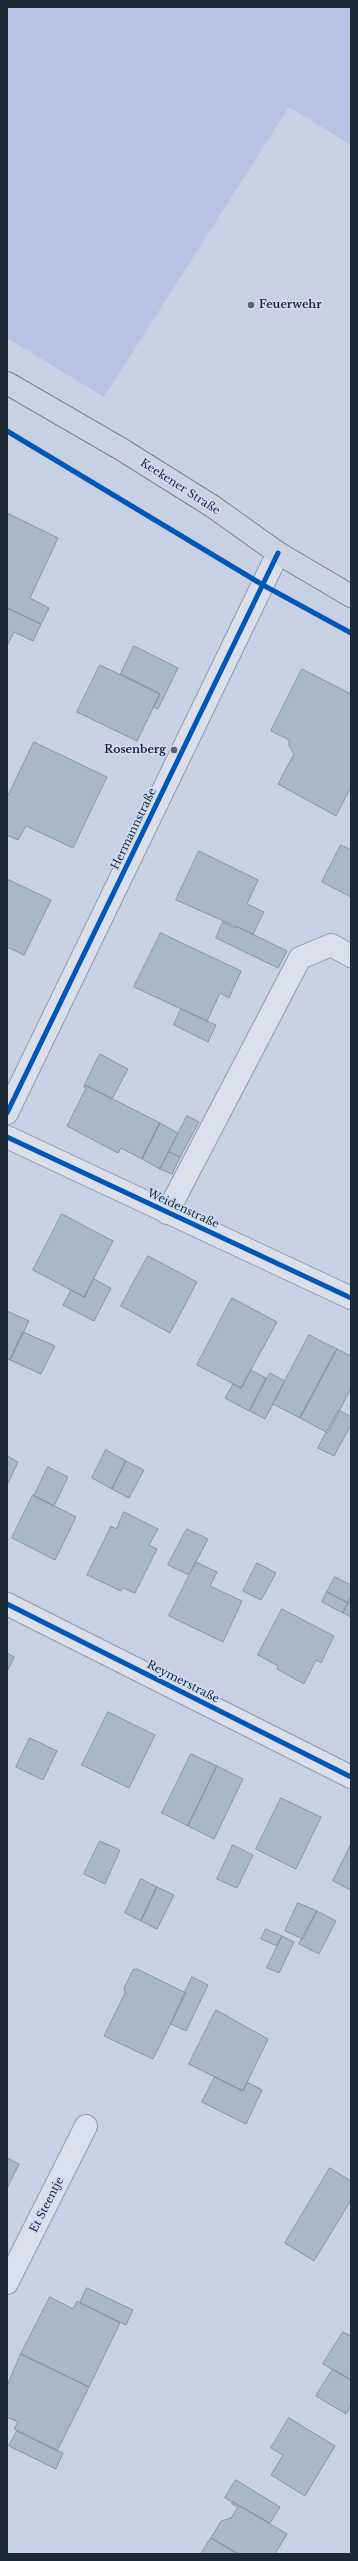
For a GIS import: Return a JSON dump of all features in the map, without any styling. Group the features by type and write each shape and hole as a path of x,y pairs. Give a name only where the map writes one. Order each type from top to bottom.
{"main road":[{"name":"Keekener Straße","path":"7,383 128,453 212,506 278,553 351,596"}],"street":[{"name":"Hermannstraße","path":"7,1113 278,553"},
{"path":"167,1213 300,958 331,945 351,956"},
{"name":"Weidenstraße","path":"7,1137 351,1298"},
{"name":"Reymerstraße","path":"7,1604 351,1777"},
{"name":"Et Steentje","path":"7,2284 86,2126"}],"shaded area":[{"path":"7,7 351,7 351,145 289,107 104,397 7,338"}],"building":[{"path":"7,513 58,538 30,598 49,608 41,624 7,608"},
{"path":"7,608 41,624 33,641 14,632 7,646"},
{"path":"134,646 178,668 158,709 153,707 160,694 121,674"},
{"path":"100,665 160,694 137,741 77,712"},
{"path":"302,669 351,694 351,787 336,816 278,784 294,754 289,746 289,740 271,731"},
{"path":"34,742 107,777 73,848 26,826 18,840 7,835 7,798"},
{"path":"341,845 351,850 351,897 322,882"},
{"path":"199,851 258,880 247,904 264,912 253,934 176,900"},
{"path":"7,879 51,900 24,955 7,947"},
{"path":"223,922 235,928 236,926 287,951 278,968 216,938"},
{"path":"161,933 241,971 229,998 220,993 207,1021 134,987"},
{"path":"181,1009 216,1025 208,1042 174,1025"},
{"path":"100,1054 128,1069 112,1099 85,1085"},
{"path":"85,1085 160,1123 142,1159 121,1148 118,1153 67,1126 86,1088 84,1087"},
{"path":"187,1116 199,1122 180,1157 169,1152"},
{"path":"160,1123 178,1133 160,1169 142,1159"},
{"path":"169,1152 180,1157 172,1174 160,1169"},
{"path":"62,1214 113,1241 84,1297 33,1270"},
{"path":"148,1256 197,1282 170,1333 121,1306"},
{"path":"94,1279 111,1288 94,1321 63,1305 71,1290 84,1297"},
{"path":"232,1298 277,1322 241,1388 197,1365"},
{"path":"7,1311 29,1321 10,1360 7,1359"},
{"path":"23,1332 55,1346 41,1374 10,1360"},
{"path":"309,1335 337,1349 300,1418 273,1404"},
{"path":"337,1349 351,1356 351,1388 328,1433 300,1418"},
{"path":"251,1370 266,1378 249,1411 225,1398 233,1384 241,1388"},
{"path":"270,1373 285,1381 265,1419 250,1411"},
{"path":"339,1410 351,1417 351,1425 334,1456 318,1448"},
{"path":"106,1450 126,1461 112,1489 92,1478"},
{"path":"7,1456 18,1462 8,1483 7,1483"},
{"path":"126,1461 144,1470 129,1498 112,1489"},
{"path":"48,1467 68,1477 54,1506 34,1496"},
{"path":"33,1495 76,1517 55,1560 12,1538"},
{"path":"124,1512 158,1529 149,1545 157,1549 135,1593 123,1588 121,1591 87,1575 111,1526 116,1529"},
{"path":"187,1529 208,1539 189,1575 168,1565"},
{"path":"196,1562 217,1572 210,1586 242,1601 223,1642 169,1616"},
{"path":"257,1563 276,1573 261,1600 243,1591"},
{"path":"335,1577 351,1585 351,1596 348,1603 327,1592"},
{"path":"327,1592 348,1603 343,1613 322,1602"},
{"path":"351,1596 351,1617 343,1613"},
{"path":"282,1609 334,1636 321,1663 316,1660 304,1684 277,1669 278,1666 258,1655"},
{"path":"7,1653 14,1657 7,1672"},
{"path":"108,1712 155,1735 129,1788 82,1765"},
{"path":"30,1738 57,1751 43,1780 16,1767"},
{"path":"191,1754 217,1766 188,1826 162,1813"},
{"path":"217,1766 243,1779 214,1839 188,1826"},
{"path":"281,1798 321,1817 296,1869 256,1849"},
{"path":"100,1841 120,1850 105,1884 84,1874"},
{"path":"351,1844 351,1890 333,1881"},
{"path":"233,1845 253,1855 237,1888 217,1879"},
{"path":"141,1879 157,1887 141,1921 125,1913"},
{"path":"157,1887 174,1895 157,1929 141,1921"},
{"path":"298,1903 317,1911 303,1939 285,1931"},
{"path":"317,1911 336,1921 319,1954 299,1944"},
{"path":"266,1929 282,1936 277,1946 261,1939"},
{"path":"282,1936 294,1942 279,1973 267,1968"},
{"path":"137,1969 186,1993 153,2059 104,2036 125,1993 124,1988 133,1970"},
{"path":"192,1977 208,1985 186,2031 171,2024"},
{"path":"216,2010 268,2039 243,2091 189,2064"},
{"path":"215,2077 243,2091 247,2082 262,2090 246,2124 202,2102"},
{"path":"7,2158 19,2164 7,2188"},
{"path":"330,2168 351,2181 351,2200 314,2261 285,2243"},
{"path":"87,2288 133,2310 126,2325 80,2303"},
{"path":"50,2297 73,2309 77,2301 120,2323 89,2387 21,2354"},
{"path":"343,2332 351,2336 351,2380 323,2364"},
{"path":"21,2354 89,2387 57,2451 14,2429 18,2422 7,2417 7,2386"},
{"path":"333,2369 351,2380 351,2405 346,2414 316,2396"},
{"path":"289,2418 335,2446 305,2496 271,2475 283,2455 271,2448"},
{"path":"17,2431 63,2453 56,2469 9,2446"},
{"path":"236,2480 280,2507 270,2523 225,2498"},
{"path":"233,2502 287,2534 275,2554 238,2554 211,2538 221,2521 231,2518 238,2507 232,2504"},
{"path":"211,2538 238,2554 201,2554"}],"cycle path":[{"path":"7,431 263,585 351,633"},
{"path":"7,1113 278,553"},
{"path":"7,1137 351,1298"},
{"path":"7,1604 351,1777"}],"place":[{"name":"Feuerwehr","path":"251,305"},
{"name":"Rosenberg","path":"174,750"}]}
